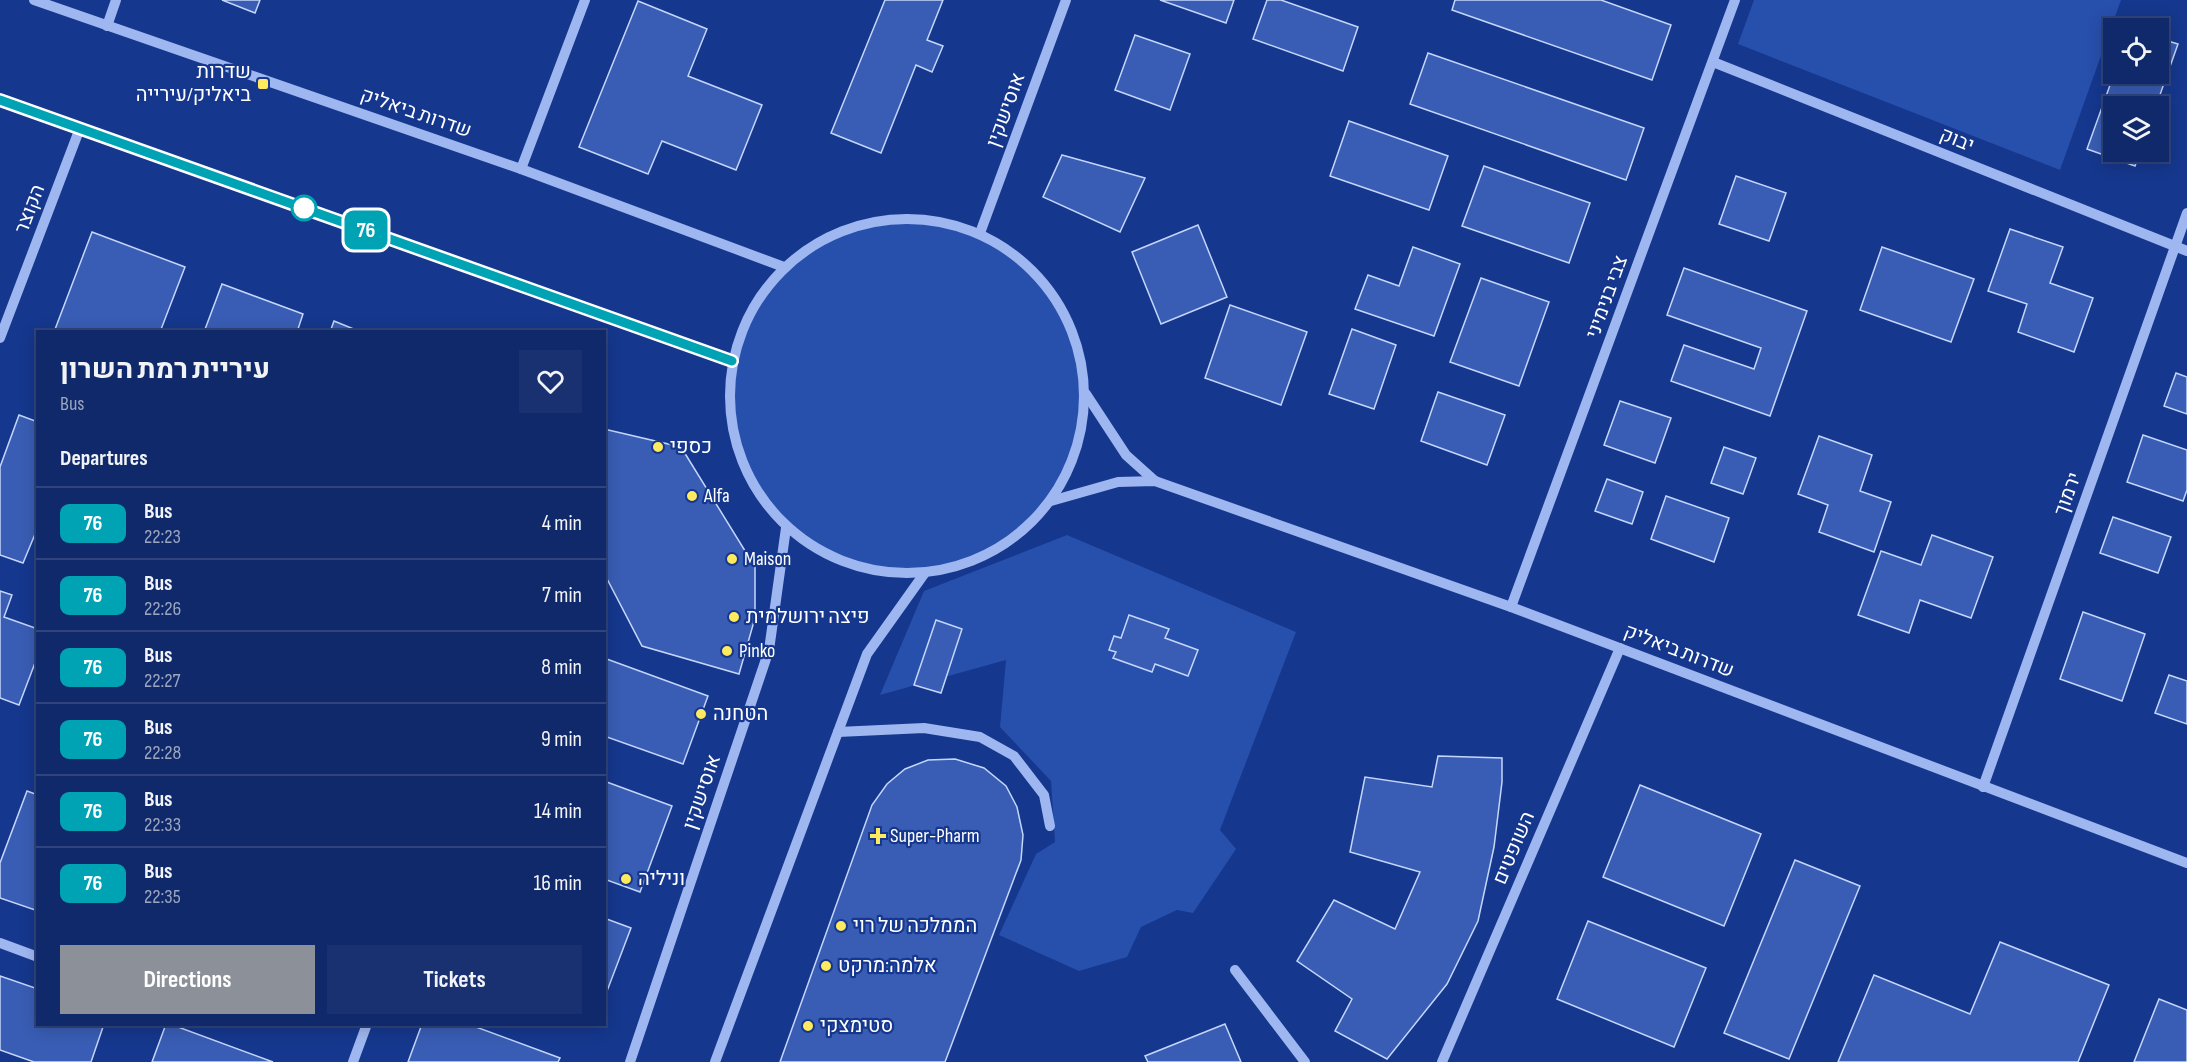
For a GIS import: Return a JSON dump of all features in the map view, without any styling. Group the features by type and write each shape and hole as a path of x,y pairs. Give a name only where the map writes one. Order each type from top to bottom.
{"street":[{"name":"שדרות ביאליק","path":"34,0 521,169 784,267"},
{"path":"107,26 116,0"},
{"path":"521,169 585,0"},
{"name":"אוסישקין","path":"980,233 1066,0"},
{"name":"צבי בנימיני","path":"1511,607 1735,0"},
{"name":"יבוק","path":"1713,62 2187,251"},
{"path":"0,100 732,361"},
{"name":"הקוצר","path":"0,338 80,128"},
{"name":"ירמוך","path":"1983,787 2187,213"},
{"path":"905,218 949,223 980,233 1003,246 1047,286 1076,337 1086,394 1077,453 1066,478 1051,501 1026,530 996,551 961,566 924,574 875,572 828,556 786,528 749,480 730,422 732,361 740,331 761,293 784,267 820,241 861,224 905,218"},
{"name":"שדרות ביאליק","path":"1086,394 1126,455 1155,481"},
{"name":"שדרות ביאליק","path":"1051,501 1118,482 1155,481 1511,607 2187,863"},
{"name":"אוסישקין","path":"630,1062 770,650 786,528"},
{"path":"715,1062 867,654 924,574"},
{"name":"השופטים","path":"1442,1062 1620,648"},
{"path":"838,732 924,728 980,737 1014,756 1044,795 1050,826"},
{"path":"0,943 36,956"},
{"path":"1235,970 1305,1062"},
{"path":"353,1062 366,1026"}],"shaded area":[{"path":"1754,0 2121,0 2115,18 2103,18 2103,50 2060,170 1738,44"},
{"path":"890,219 924,219 959,226 1006,248 1044,283 1055,297 1077,344 1084,379 1081,431 1071,464 1055,495 1020,533 1006,544 959,566 924,573 890,573 855,566 808,544 770,509 759,495 737,448 730,413 730,379 737,344 759,297 794,259 808,248 855,226"},
{"path":"1067,535 1296,632 1220,830 1236,849 1193,913 1177,910 1141,927 1127,957 1079,971 999,935 1036,854 1055,842 1051,781 1000,727 1006,660 880,695 924,591"}],"building":[{"path":"222,0 260,0 255,13"},
{"path":"885,0 943,0 927,40 943,46 932,72 916,65 881,153 831,133"},
{"path":"1160,0 1234,0 1226,23"},
{"path":"1267,0 1281,0 1358,27 1343,71 1253,39"},
{"path":"1455,0 1601,0 1671,25 1652,80 1452,10"},
{"path":"638,1 707,29 688,76 762,105 736,170 662,141 648,174 579,147"},
{"path":"1135,35 1190,54 1170,110 1115,90"},
{"path":"2169,41 2178,44 2169,69"},
{"path":"1428,53 1644,128 1626,180 1410,104"},
{"path":"2110,84 2164,84 2160,96 2106,96"},
{"path":"2103,105 2103,155 2087,149"},
{"path":"1349,121 1448,156 1429,210 1330,176"},
{"path":"1062,155 1145,178 1120,232 1043,197"},
{"path":"2124,162 2136,162 2135,166"},
{"path":"1484,166 1590,203 1569,263 1462,226"},
{"path":"1736,176 1786,193 1769,241 1719,224"},
{"path":"1198,225 1227,297 1161,324 1132,252"},
{"path":"2010,229 2063,247 2050,283 2093,298 2074,352 2018,332 2027,304 1988,291"},
{"path":"92,232 185,267 161,330 55,330"},
{"path":"1413,247 1460,264 1434,336 1355,309 1368,275 1399,286"},
{"path":"1882,247 1974,279 1951,342 1860,310"},
{"path":"1684,268 1807,311 1770,416 1671,381 1684,345 1754,369 1761,348 1667,315"},
{"path":"1481,278 1549,302 1519,386 1450,362"},
{"path":"222,284 303,314 298,330 205,330"},
{"path":"1230,305 1307,332 1281,405 1205,378"},
{"path":"334,321 356,330 331,330"},
{"path":"1352,329 1396,345 1374,409 1329,394"},
{"path":"2176,373 2187,377 2187,414 2164,406"},
{"path":"1438,392 1505,415 1487,465 1421,441"},
{"path":"1620,401 1671,418 1655,463 1604,445"},
{"path":"19,415 36,421 36,532 23,563 0,555 0,467"},
{"path":"606,429 681,447 755,567 755,618 739,674 642,646 606,577"},
{"path":"2143,435 2187,450 2187,490 2183,501 2127,482"},
{"path":"1819,436 1872,455 1860,491 1891,502 1874,552 1819,532 1828,505 1798,494"},
{"path":"1724,447 1756,458 1743,494 1711,483"},
{"path":"1607,479 1643,492 1632,524 1595,511"},
{"path":"1666,496 1729,518 1714,562 1651,539"},
{"path":"2113,517 2171,537 2158,573 2100,553"},
{"path":"1932,535 1993,557 1971,618 1920,600 1909,633 1858,615 1881,551 1921,565"},
{"path":"0,591 12,595 4,617 36,628 36,660 19,705 0,698"},
{"path":"2083,612 2145,634 2122,701 2060,679"},
{"path":"1129,615 1169,629 1165,638 1198,650 1188,676 1155,664 1152,672 1113,658 1116,652 1109,650 1114,636 1121,638"},
{"path":"936,620 962,629 941,693 914,685"},
{"path":"606,659 708,696 683,764 606,737"},
{"path":"2169,675 2187,681 2187,724 2155,713"},
{"path":"1438,756 1502,758 1502,782 1494,847 1478,921 1447,984 1387,1059 1335,1031 1352,999 1297,961 1334,900 1395,929 1420,872 1350,852 1365,777 1432,787"},
{"path":"955,759 984,768 1006,786 1017,807 1023,835 1021,860 945,1062 780,1062 872,805 887,784 905,769 928,760"},
{"path":"606,782 672,806 640,892 606,880"},
{"path":"1640,785 1761,834 1724,926 1603,877"},
{"path":"27,791 36,794 36,910 0,898 0,863"},
{"path":"1795,860 1860,886 1789,1059 1724,1033"},
{"path":"606,919 631,928 606,994"},
{"path":"1588,921 1706,968 1674,1047 1557,999"},
{"path":"2000,942 2109,985 2078,1062 1838,1062 1874,975 1970,1014"},
{"path":"0,976 36,988 36,1026 103,1026 91,1062 34,1062 0,1050"},
{"path":"2159,999 2187,1010 2187,1062 2134,1062"},
{"path":"1225,1024 1241,1062 1148,1062 1145,1056"},
{"path":"165,1026 175,1026 273,1062 152,1062"},
{"path":"421,1026 473,1026 560,1058 558,1062 408,1062"}],"bus line":[{"name":"76","path":"0,100 732,361"}],"place":[{"name":"שדרות ביאליק/עירייה","path":"263,84"},
{"name":"כספי","path":"658,447"},
{"name":"Alfa","path":"692,496"},
{"name":"Maison","path":"732,559"},
{"name":"פיצה ירושלמית","path":"734,617"},
{"name":"Pinko","path":"727,651"},
{"name":"הטחנה","path":"701,714"},
{"name":"Super-Pharm","path":"878,836"},
{"name":"וניליה","path":"626,879"},
{"name":"הממלכה של רוי","path":"841,926"},
{"name":"אלמה:מרקט","path":"826,966"},
{"name":"סטימצקי","path":"808,1026"}]}
